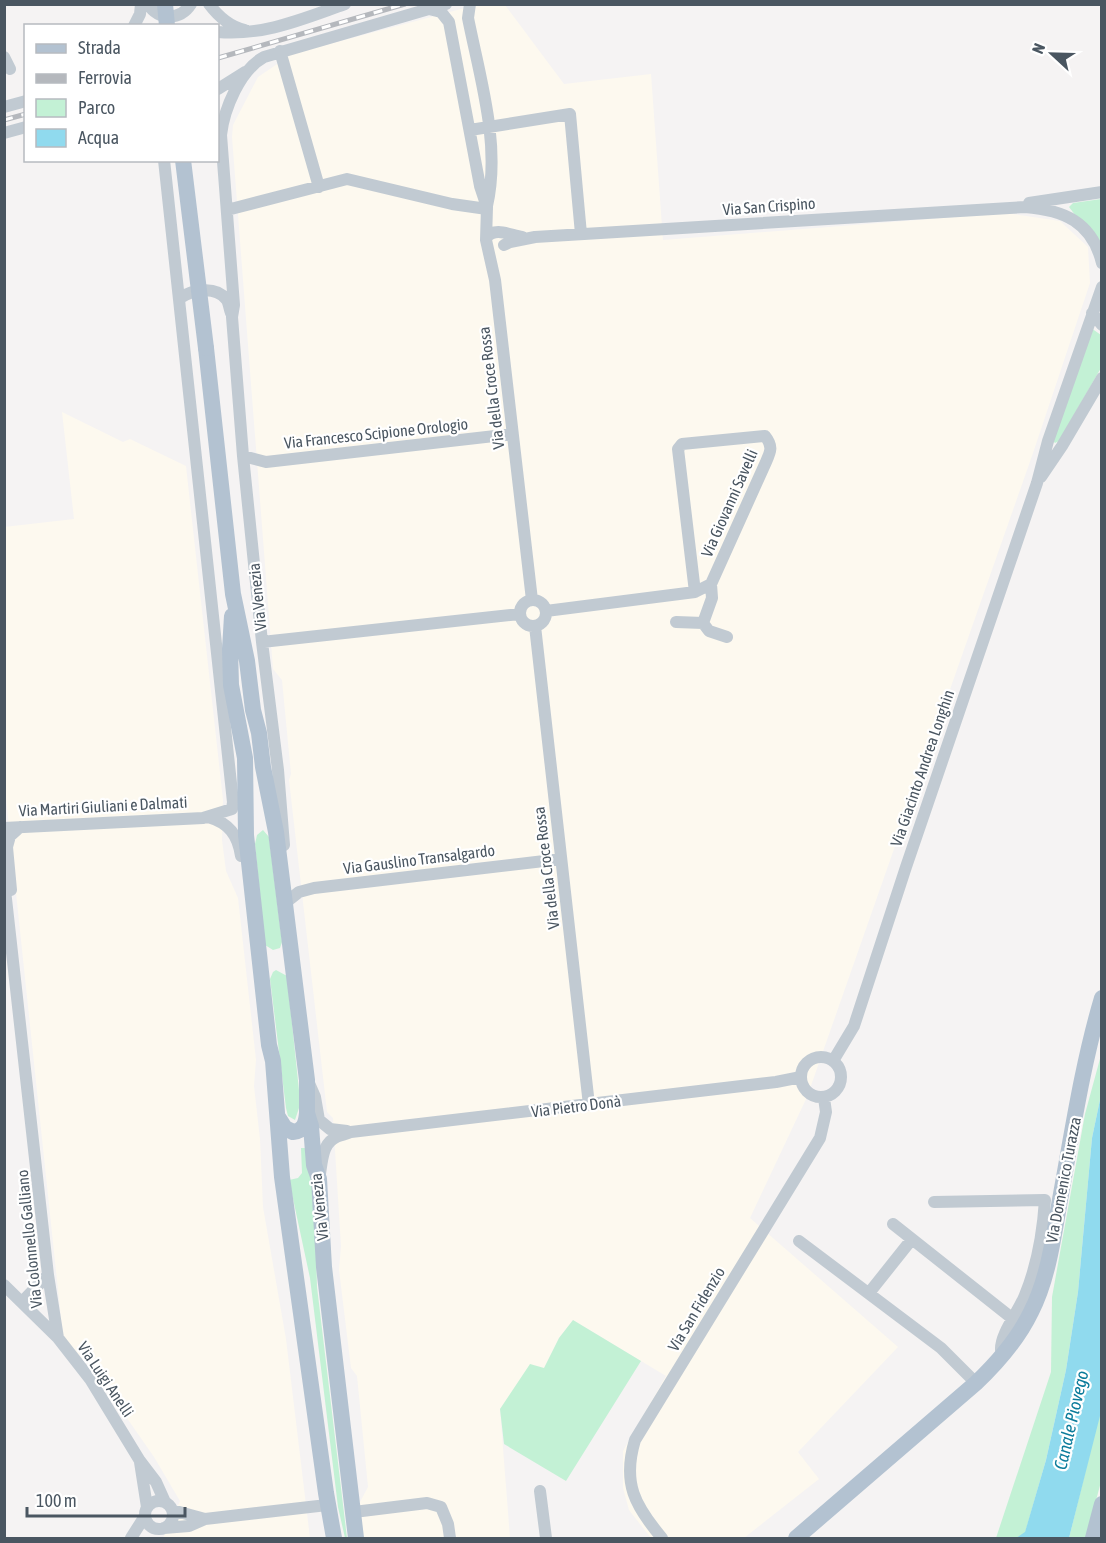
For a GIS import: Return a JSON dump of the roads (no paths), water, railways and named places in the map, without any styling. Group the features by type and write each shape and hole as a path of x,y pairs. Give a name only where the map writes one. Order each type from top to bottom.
{"main road":[{"path":"165,4 167,24"},
{"name":"Via Venezia","path":"183,162 233,594 247,661 253,710 275,823 282,876 307,1080 314,1165 319,1179 324,1267 356,1539"},
{"name":"Via Venezia","path":"233,594 230,665 234,705 245,758 238,806 246,827 278,1117 282,1177 327,1505 334,1539"},
{"path":"246,827 252,821 260,818 275,823"},
{"name":"Via Domenico Turazza","path":"796,1539 1000,1360 1031,1312 1042,1284 1057,1218 1088,1043 1101,998"},
{"path":"278,1117 289,1132 297,1132 305,1125 308,1113"},
{"path":"1093,1539 1101,1504"}],"street":[{"path":"135,24 140,14 141,4"},
{"path":"147,4 154,13 164,17 183,13 191,4"},
{"path":"209,4 219,16 239,29 255,32"},
{"path":"219,32 238,34 255,32 345,4"},
{"path":"219,88 248,70 259,59 280,51 446,4"},
{"name":"Via della Croce Rossa","path":"470,4 468,18 489,126 492,186 487,210"},
{"name":"Via della Croce Rossa","path":"429,9 441,12 449,22 480,186 496,240 495,280 532,600"},
{"path":"280,51 319,187"},
{"name":"Via Venezia","path":"232,317 234,305 220,135 232,96 248,70"},
{"path":"4,107 24,102"},
{"path":"470,130 570,114 581,234"},
{"path":"4,133 24,127"},
{"name":"Via Venezia","path":"164,162 233,802 238,806"},
{"path":"227,210 347,179 487,210"},
{"name":"Via San Crispino","path":"496,240 1005,207 1101,192"},
{"name":"Via San Crispino","path":"1005,207 1045,209 1072,219 1086,230 1096,246 1101,263"},
{"name":"Via Giacinto Andrea Longhin","path":"833,1061 854,1026 1101,287"},
{"name":"Via Venezia","path":"180,298 190,292 206,290 222,295 228,301 232,317 243,456 262,642 285,835 282,876"},
{"path":"1092,313 1101,325"},
{"name":"Via Giacinto Andrea Longhin","path":"1037,483 1062,446 1101,378"},
{"name":"Via Francesco Scipione Orologio","path":"243,456 266,462 513,434"},
{"name":"Via Giovanni Savelli","path":"546,611 695,592 711,584 771,450 770,442 765,436 682,444 678,450 695,592"},
{"path":"703,623 712,598 711,584"},
{"path":"532,600 542,603 546,611 544,620 535,626 524,623 520,614 525,603 532,600"},
{"name":"Via Venezia","path":"212,612 219,624 230,665"},
{"path":"262,642 520,614"},
{"path":"676,622 703,623"},
{"path":"703,623 709,631 727,637"},
{"name":"Via della Croce Rossa","path":"535,626 589,1105"},
{"path":"206,817 238,806"},
{"name":"Via Venezia","path":"206,817 219,820 228,826 239,842 247,907 256,926"},
{"name":"Via Martiri Giuliani e Dalmati","path":"4,828 206,817"},
{"name":"Via Colonnello Galliano","path":"18,992 21,979 7,848 10,836 20,827"},
{"name":"Via Gauslino Transalgardo","path":"285,903 299,892 314,888 561,859"},
{"name":"Via Colonnello Galliano","path":"4,881 48,1275 58,1338"},
{"path":"826,1058 833,1061 841,1071 840,1085 836,1091 824,1098 808,1093 801,1083 802,1070 812,1059 826,1058"},
{"name":"Via Pietro Donà","path":"319,1179 323,1153 331,1140 351,1132 589,1105 801,1077"},
{"name":"Via Pietro Donà","path":"307,1080 315,1097 319,1120 324,1126 351,1132"},
{"name":"Via San Fidenzio","path":"662,1539 632,1494 629,1476 635,1440 820,1138 826,1112 824,1098"},
{"name":"Via Domenico Turazza","path":"934,1202 1045,1200 1043,1223 1030,1278 1025,1296 1002,1339 1003,1353"},
{"path":"894,1224 1013,1319"},
{"path":"869,1293 912,1239"},
{"path":"799,1241 941,1348 975,1383"},
{"path":"22,1302 48,1275"},
{"name":"Via Luigi Anelli","path":"4,1285 58,1338 90,1379 169,1506"},
{"name":"Via Luigi Anelli","path":"140,1461 146,1511"},
{"path":"540,1491 546,1539"},
{"path":"131,1539 146,1511 155,1501 205,1519"},
{"path":"354,1512 427,1503 441,1507 448,1524 450,1539"},
{"path":"146,1511 149,1525 159,1528 189,1526 205,1519 327,1505"},
{"path":"144,1539 172,1520 169,1506"}],"water":[{"name":"Canale Piovego","path":"1101,1095 1102,1408 1069,1538 1016,1538 1025,1532 1046,1460 1066,1370 1078,1292 1092,1138"}],"railway":[{"path":"219,58 405,4"},
{"path":"4,120 24,115"}]}
